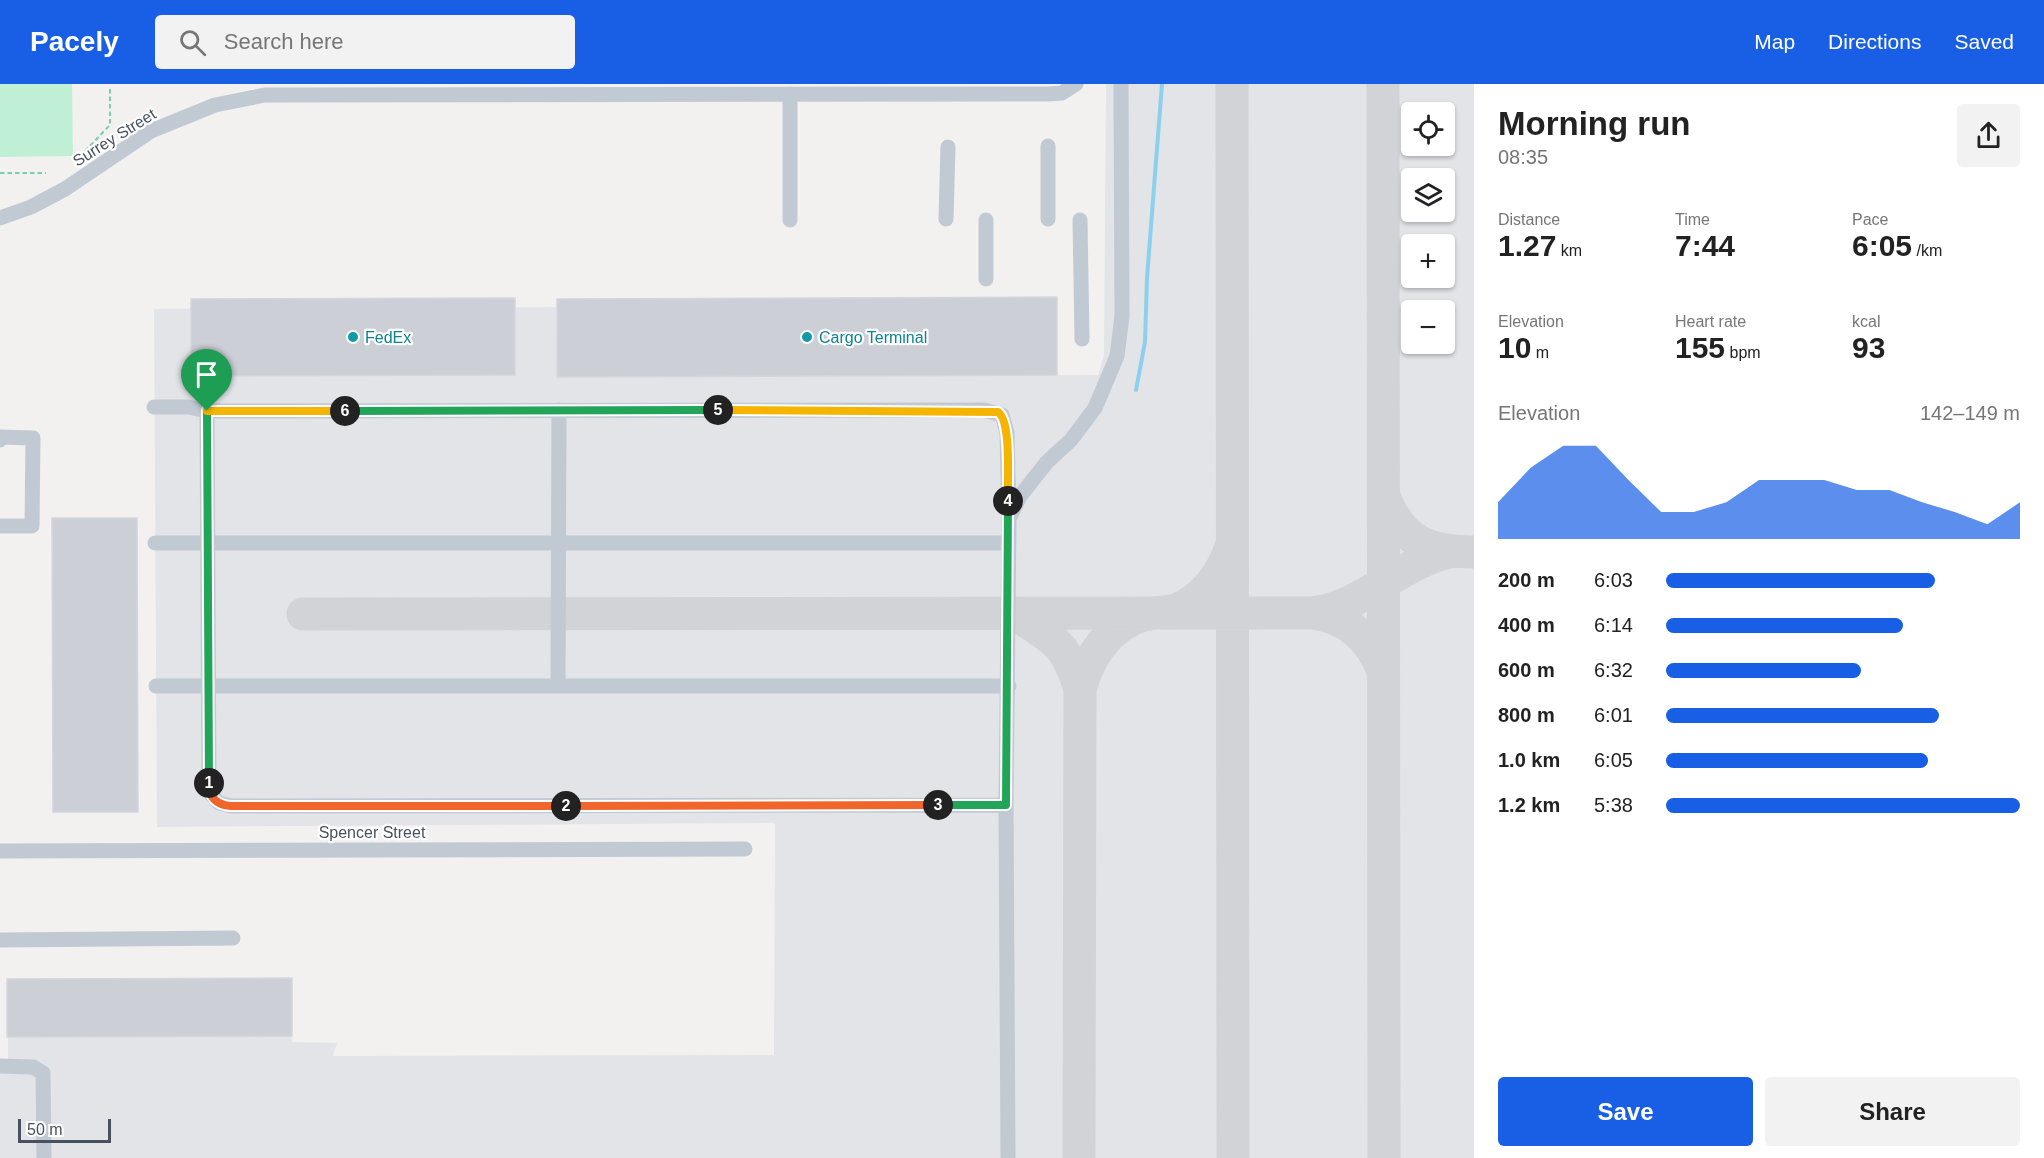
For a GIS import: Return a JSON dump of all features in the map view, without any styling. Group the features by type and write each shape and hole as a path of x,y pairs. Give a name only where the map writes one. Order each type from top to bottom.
{"street":[{"name":"Surrey Street","path":"0,218 31,207 65,189 151,131 215,105 265,90 1048,94 1062,93 1076,84"},
{"path":"1010,519 1020,496 1047,462 1071,440 1095,408 1117,356 1122,316 1121,84"},
{"path":"789,94 790,220"},
{"path":"1048,146 1048,219"},
{"path":"946,219 948,147"},
{"path":"986,220 986,279"},
{"path":"1080,220 1082,339"},
{"path":"154,407 188,406 207,411 998,412 1005,422 1007,433 1010,519 1006,805 1008,1158"},
{"path":"558,686 559,410"},
{"path":"207,411 209,792 214,800 225,806 1006,805"},
{"path":"0,440 0,436 33,438 32,526 0,526"},
{"path":"155,543 1009,543"},
{"path":"156,686 1009,686"},
{"name":"Spencer Street","path":"0,851 745,849"},
{"path":"0,940 233,938"},
{"path":"0,1066 33,1067 43,1073 44,1158"}],"path":[{"path":"85,151 110,125 110,88"},
{"path":"0,173 46,173"}],"shaded area":[{"path":"1106,84 1474,84 1474,1158 0,1158 0,1060 8,1059 8,1036 291,1036 292,1042 337,1043 333,1056 774,1055 775,823 157,827 154,309 556,307 557,376 1098,375 1104,355"}],"green space":[{"path":"0,84 72,84 73,156 0,157"}],"building":[{"name":"Cargo Terminal","path":"1057,297 1057,375 557,377 557,299"},
{"name":"FedEx","path":"515,298 515,375 191,376 191,299"},
{"path":"52,518 137,518 138,812 53,812"},
{"path":"292,978 292,1036 7,1037 7,979"}],"waterway":[{"path":"1136,390 1145,342 1147,278 1162,84"}],"taxiway":[{"path":"1232,84 1233,1158"},
{"path":"1383,84 1384,1158"},
{"path":"1384,496 1399,524 1418,541 1443,550 1474,552"},
{"path":"1079,1158 1080,690 1088,666 1110,634 1132,620 1148,614 1176,610 1194,600 1216,577 1230,549"},
{"path":"303,614 1313,613 1348,602 1415,565 1450,552"},
{"path":"1313,613 1337,620 1356,632 1372,649 1383,671"},
{"path":"1015,614 1040,630 1064,652 1080,690"}],"place":[{"name":"FedEx","path":"353,337"},
{"name":"Cargo Terminal","path":"807,337"}],"route":[{"path":"984,410 998,412 1005,422 1007,433 1010,519 1009,735 1006,805 225,806 214,800 209,792 207,411 984,410"}]}
